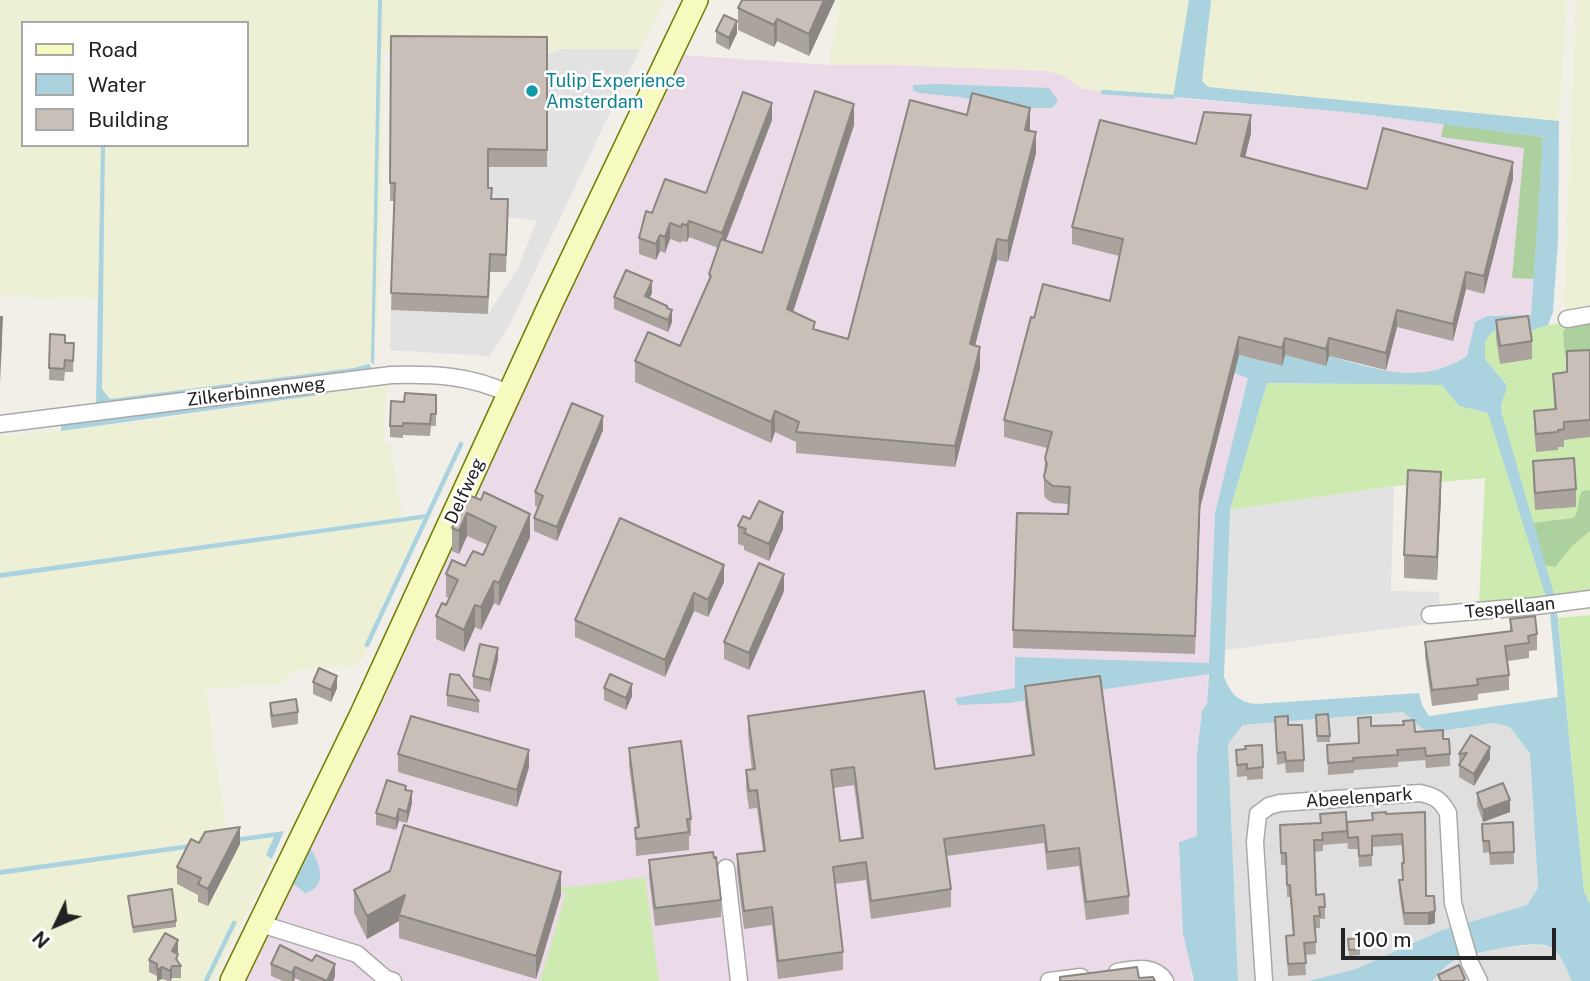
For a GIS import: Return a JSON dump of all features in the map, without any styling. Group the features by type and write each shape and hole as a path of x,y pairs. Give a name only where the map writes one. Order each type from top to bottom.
{"main road":[{"name":"Delfweg","path":"232,981 361,716 509,394 696,0"}],"street":[{"path":"1567,318 1590,316"},
{"name":"Zilkerbinnenweg","path":"0,424 391,376 432,374 475,380 509,394"},
{"name":"Tespellaan","path":"1430,615 1590,599"},
{"name":"Abeelenpark","path":"1264,981 1255,842 1258,814 1269,806 1420,793 1434,796 1443,802 1448,813 1452,903 1470,963 1479,981"},
{"path":"726,868 739,981"},
{"path":"261,924 356,954 386,979 393,981"},
{"path":"1049,981 1142,968 1160,974 1165,981"}],"shaded area":[{"path":"562,49 640,49 510,324 490,356 390,350 391,310 488,314 518,268 537,220 491,216 488,205 488,167 547,167 547,54"},
{"path":"679,55 829,65 1047,71 1062,75 1081,88 1103,92 1345,112 1543,137 1531,315 1488,316 1476,322 1467,356 1445,368 1418,374 1384,371 1330,356 1326,366 1282,366 1240,355 1248,378 1215,513 1207,704 1202,711 1197,753 1197,836 1191,975 1194,981 244,981"},
{"path":"1394,486 1391,591 1439,592 1441,622 1225,650 1230,510"},
{"path":"1403,712 1424,730 1443,731 1494,723 1510,727 1530,754 1538,888 1527,905 1442,930 1356,969 1308,981 1238,981 1228,744 1244,725"},
{"path":"1549,946 1561,956 1572,981 1432,981 1452,962 1496,949"}],"green space":[{"path":"0,0 665,0 640,49 384,52 379,314 369,364 110,399 102,390 105,147 248,147 248,21 21,21 21,147 102,147 98,299 0,296"},
{"path":"840,0 1189,0 1173,97 1081,88 1062,75 1047,71 829,65"},
{"path":"1211,0 1567,0 1559,121 1208,87 1202,81 1202,69"},
{"path":"1576,0 1590,0 1590,310 1570,313 1565,308 1564,297"},
{"path":"1444,124 1543,137 1535,279 1512,278 1524,148 1441,137"},
{"path":"1590,319 1590,594 1549,601 1479,603 1485,478 1394,486 1230,510 1267,383 1442,385 1457,401 1467,407 1490,416 1502,414 1500,402 1506,384 1485,359 1485,340 1492,332 1526,332 1548,325"},
{"path":"1590,323 1590,361 1587,355 1565,357 1563,332 1567,326"},
{"path":"388,381 383,444 391,444 402,517 0,573 0,436 166,418 327,394"},
{"path":"1590,490 1590,531 1573,545 1555,567 1545,565 1533,523 1573,518 1582,491"},
{"path":"422,519 366,643 369,645 360,664 301,670 275,684 206,689 228,838 0,870 0,578"},
{"path":"1590,615 1590,904 1584,891 1558,618"},
{"path":"274,837 266,855 272,859 213,981 0,981 0,875"},
{"path":"645,877 659,981 540,981 566,893 551,888"}],"water":[{"path":"378,0 382,0 374,365 371,362"},
{"path":"1189,0 1211,0 1202,81 1208,87 1559,121 1558,241 1553,312 1548,325 1526,332 1492,332 1485,341 1485,359 1506,384 1502,414 1554,594 1546,597 1488,413 1459,406 1442,385 1267,383 1230,510 1224,677 1236,696 1256,704 1419,693 1429,716 1558,697 1550,614 1557,611 1584,891 1590,904 1590,981 1572,981 1563,961 1553,948 1528,945 1459,959 1447,966 1432,981 1308,981 1356,969 1442,930 1527,905 1538,888 1530,754 1510,727 1494,723 1443,731 1424,730 1403,712 1243,725 1228,744 1238,981 1194,981 1183,933 1179,842 1197,836 1197,753 1202,711 1207,704 1209,674 1009,703 958,705 955,698 1015,688 1015,657 1209,663 1215,513 1248,378 1234,373 1239,355 1281,366 1285,355 1326,366 1329,356 1382,370 1416,373 1433,371 1467,356 1475,322 1488,316 1531,315 1543,137 1345,112 1173,97"},
{"path":"913,85 1049,88 1058,101 1052,108 1011,108 913,90"},
{"path":"101,147 105,147 102,389 110,399 369,364 373,370 96,404"},
{"path":"327,394 61,431 61,425"},
{"path":"427,514 422,519 0,578 0,573"},
{"path":"284,831 272,859 266,855 274,837 0,875 0,870"},
{"path":"308,846 319,866 320,880 313,890 305,893 291,882"}],"building":[{"path":"742,0 824,0 809,34 777,19 774,25 738,8"},
{"path":"724,15 737,21 729,38 716,31"},
{"path":"391,36 547,37 547,150 488,149 488,188 492,188 491,199 508,199 506,255 490,254 488,297 391,293 395,183 390,183"},
{"path":"815,91 854,104 787,309 815,322 813,329 848,339 910,100 967,115 972,93 1030,108 1025,130 1036,132 1008,241 997,239 989,270 970,344 980,347 955,446 796,432 799,422 775,411 771,422 635,361 648,332 680,346 711,276 709,274 721,239 762,253"},
{"path":"743,92 772,103 722,233 689,221 681,227 670,223 665,237 660,235 656,244 639,238 646,211 652,213 665,179 706,193"},
{"path":"1204,112 1251,115 1241,156 1367,189 1383,128 1513,162 1484,276 1466,272 1453,324 1397,310 1386,353 1329,338 1326,349 1285,338 1282,348 1239,337 1200,491 1195,636 1013,630 1017,513 1068,514 1070,487 1053,486 1045,480 1045,458 1052,432 1004,420 1031,317 1034,318 1043,284 1110,301 1123,239 1072,227 1100,120 1196,144"},
{"path":"626,270 652,281 645,296 672,310 668,320 614,297"},
{"path":"1528,316 1532,341 1500,346 1496,320"},
{"path":"0,317 2,317 0,360"},
{"path":"50,334 65,335 65,343 74,343 73,361 65,360 64,369 49,368"},
{"path":"1590,350 1590,420 1564,422 1564,429 1558,432 1536,434 1534,411 1556,409 1553,374 1567,372 1567,351"},
{"path":"405,393 436,395 436,414 431,414 430,424 403,423 403,426 390,426 391,401 404,402"},
{"path":"572,403 603,416 557,527 534,518 543,496 535,492"},
{"path":"1574,458 1576,489 1535,493 1533,461"},
{"path":"1408,470 1441,472 1437,557 1404,555"},
{"path":"484,492 530,514 499,583 494,581 481,607 475,605 464,630 436,616 442,603 446,605 458,580 446,574 452,560 465,566 473,551 483,555 496,527 467,513 459,531 452,528 468,495 481,500"},
{"path":"759,501 783,512 769,544 744,533 746,529 738,526 743,516 750,519"},
{"path":"620,518 724,565 708,600 694,593 665,660 575,620"},
{"path":"759,563 784,574 749,653 724,642"},
{"path":"1535,616 1537,634 1528,636 1529,643 1505,646 1509,675 1477,679 1478,685 1432,690 1425,642 1512,631 1510,619"},
{"path":"480,644 498,648 490,680 473,676"},
{"path":"319,668 337,676 331,690 313,682"},
{"path":"450,674 459,675 479,701 447,695"},
{"path":"610,674 632,684 626,698 604,688"},
{"path":"1100,676 1129,896 1086,902 1079,848 1047,852 1044,825 944,839 951,889 871,901 866,862 833,867 843,952 778,961 772,907 744,911 737,854 765,851 757,790 749,791 746,770 755,769 748,716 924,691 935,769 1034,755 1025,686","holes":["854,767 863,838 840,841 831,770"]},
{"path":"296,699 298,712 272,716 270,703"},
{"path":"1328,714 1330,736 1317,736 1316,715"},
{"path":"411,716 529,750 517,790 398,754"},
{"path":"1288,716 1288,725 1302,725 1304,760 1286,761 1285,752 1277,753 1275,717"},
{"path":"1371,717 1371,726 1404,725 1403,721 1414,720 1415,732 1443,730 1443,739 1449,739 1450,754 1426,756 1425,748 1397,750 1398,755 1353,758 1354,761 1328,763 1327,745 1359,743 1358,718"},
{"path":"1471,735 1490,747 1474,774 1459,765 1467,753 1459,754"},
{"path":"681,741 691,819 687,819 689,832 636,839 635,828 639,827 629,748"},
{"path":"1262,745 1263,767 1247,769 1247,764 1237,765 1236,750 1246,749 1245,746"},
{"path":"387,780 406,786 405,790 412,791 407,812 399,809 396,819 376,813"},
{"path":"1503,783 1510,800 1483,810 1477,793"},
{"path":"1346,812 1347,831 1322,833 1323,840 1314,840 1316,895 1324,894 1325,907 1319,907 1320,916 1314,916 1316,942 1304,943 1306,963 1288,964 1286,936 1294,935 1290,885 1287,885 1286,853 1281,853 1280,825 1321,823 1320,814"},
{"path":"1425,812 1426,896 1434,896 1435,911 1404,913 1399,880 1403,880 1402,834 1372,836 1372,855 1359,856 1358,837 1348,838 1347,822 1373,820 1372,813"},
{"path":"1513,822 1514,852 1490,853 1489,841 1483,841 1482,824"},
{"path":"404,825 561,872 536,956 399,915 405,895 367,916 354,890 390,871"},
{"path":"240,827 208,889 198,884 201,878 177,867 191,839 199,843 205,832"},
{"path":"713,852 714,858 716,857 721,900 655,908 649,860"},
{"path":"172,889 176,921 133,927 128,896"},
{"path":"165,933 178,940 172,951 178,954 176,959 181,966 172,966 170,971 162,967 157,970 157,964 149,960"},
{"path":"1360,938 1360,949 1349,950 1348,939"},
{"path":"280,945 312,961 316,955 335,964 327,981 295,967 292,973 271,964"},
{"path":"1459,965 1465,979 1441,981 1438,975"},
{"path":"1137,967 1139,978 1153,977 1155,981 1060,981 1060,977"}],"waterway":[{"path":"1103,92 1173,97"},
{"path":"367,645 461,444"},
{"path":"206,981 234,923"}],"place":[{"name":"Tulip Experience Amsterdam","path":"532,91"}]}
